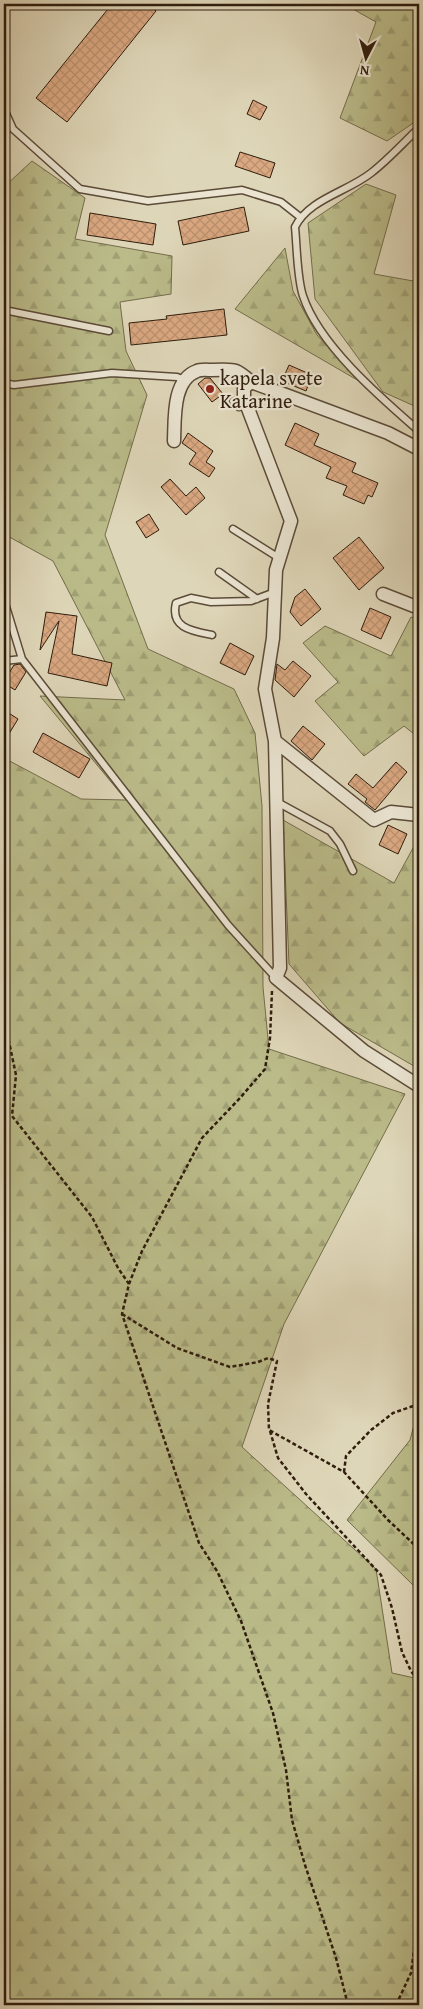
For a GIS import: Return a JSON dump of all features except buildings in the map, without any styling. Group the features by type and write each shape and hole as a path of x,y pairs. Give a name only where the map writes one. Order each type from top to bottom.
{"street":[{"path":"174,441 176,404 184,380 198,370 236,370 251,382 388,433 419,448"},
{"path":"251,382 244,388 246,405 291,521 276,570 273,638 265,689 274,741 280,968 276,978 364,1051 419,1086"},
{"path":"383,594 419,608"},
{"path":"274,741 374,820 391,812 419,815"}],"lane":[{"path":"4,109 14,129 80,189 148,200 242,190 280,202 300,217"},
{"path":"419,128 370,174 314,206 300,217 295,227 302,295 320,330 366,384 419,431"},
{"path":"4,310 109,331"},
{"path":"4,384 14,385 112,373 177,377 184,380"},
{"path":"233,401 239,407 246,405"},
{"path":"233,529 279,558"},
{"path":"219,572 257,598"},
{"path":"212,635 192,631 179,623 173,613 176,603 191,598 211,602 251,601 274,592"},
{"path":"4,600 22,659 228,925 276,978"},
{"path":"4,661 22,659"},
{"path":"276,802 330,830 340,844 352,870"}],"path":[{"path":"276,978 271,994 270,1038 265,1068 202,1138 142,1251 129,1284 122,1314 199,1543 217,1572 241,1621 274,1713 286,1770 292,1820 336,1958 348,2005"},
{"path":"4,1027 16,1075 12,1116 92,1216 114,1260 129,1284"},
{"path":"122,1314 177,1348 230,1367 258,1362 268,1358 277,1361 268,1404 269,1430 278,1458 300,1486 381,1575 392,1608 402,1652 411,1672 419,1682"},
{"path":"344,1472 346,1456 371,1430 393,1412 419,1404"},
{"path":"269,1430 344,1472 388,1520 419,1549"},
{"path":"396,2005 411,1973 419,1912"}],"green space":[{"path":"344,4 419,4 419,119 387,141 340,118 376,22"},
{"path":"32,161 85,198 75,239 172,256 171,294 120,302 126,351 147,395 105,535 148,649 234,689 255,733 262,806 263,987 269,1049 405,1094 284,1324 242,1447 376,1569 392,1673 419,1679 419,2005 4,2005 4,758 81,799 126,800 40,696 125,700 53,561 4,534 4,187"},
{"path":"366,184 396,195 374,274 419,282 419,408 383,392 315,299 308,223"},
{"path":"285,248 293,291 317,335 359,381 235,309"},
{"path":"411,617 419,620 419,738 404,726 364,756 315,701 338,682 303,643 325,626 391,656"},
{"path":"283,820 394,883 419,837 419,1069 340,1023 289,964"},
{"path":"419,1406 419,1595 415,1587 347,1520 410,1440"}],"place":[{"name":"kapela svete Katarine","path":"210,389"}]}
